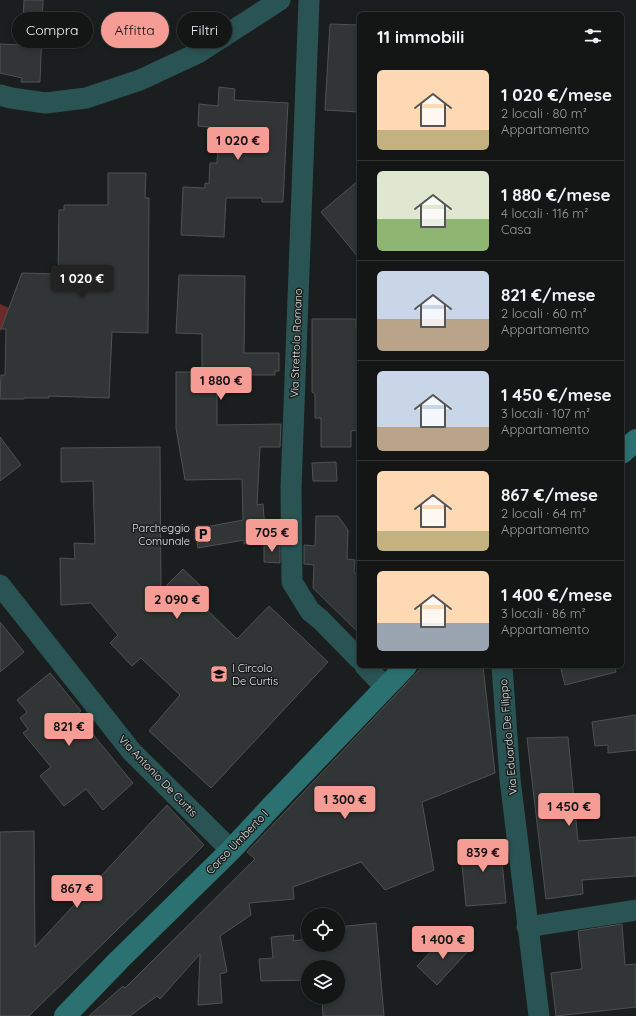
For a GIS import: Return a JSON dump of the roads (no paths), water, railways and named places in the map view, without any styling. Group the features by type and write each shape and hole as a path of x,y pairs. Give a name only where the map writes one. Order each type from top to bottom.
{"main road":[{"path":"624,451 636,440"},
{"name":"Corso Umberto I","path":"65,1016 231,850 404,668"}],"street":[{"path":"0,95 46,103 86,98 140,80 198,53 280,0"},
{"name":"Via Strettola Romano","path":"309,0 291,488 292,582 310,610 357,657"},
{"name":"Via Antonio De Curtis","path":"0,585 132,752 231,850"},
{"path":"367,668 385,687"},
{"name":"Via Eduardo De Filippo","path":"502,668 510,779 539,1016"},
{"path":"528,926 636,910"}],"place":[{"name":"Parcheggio Comunale","path":"203,534"},
{"name":"I Circolo De Curtis","path":"219,674"}]}
